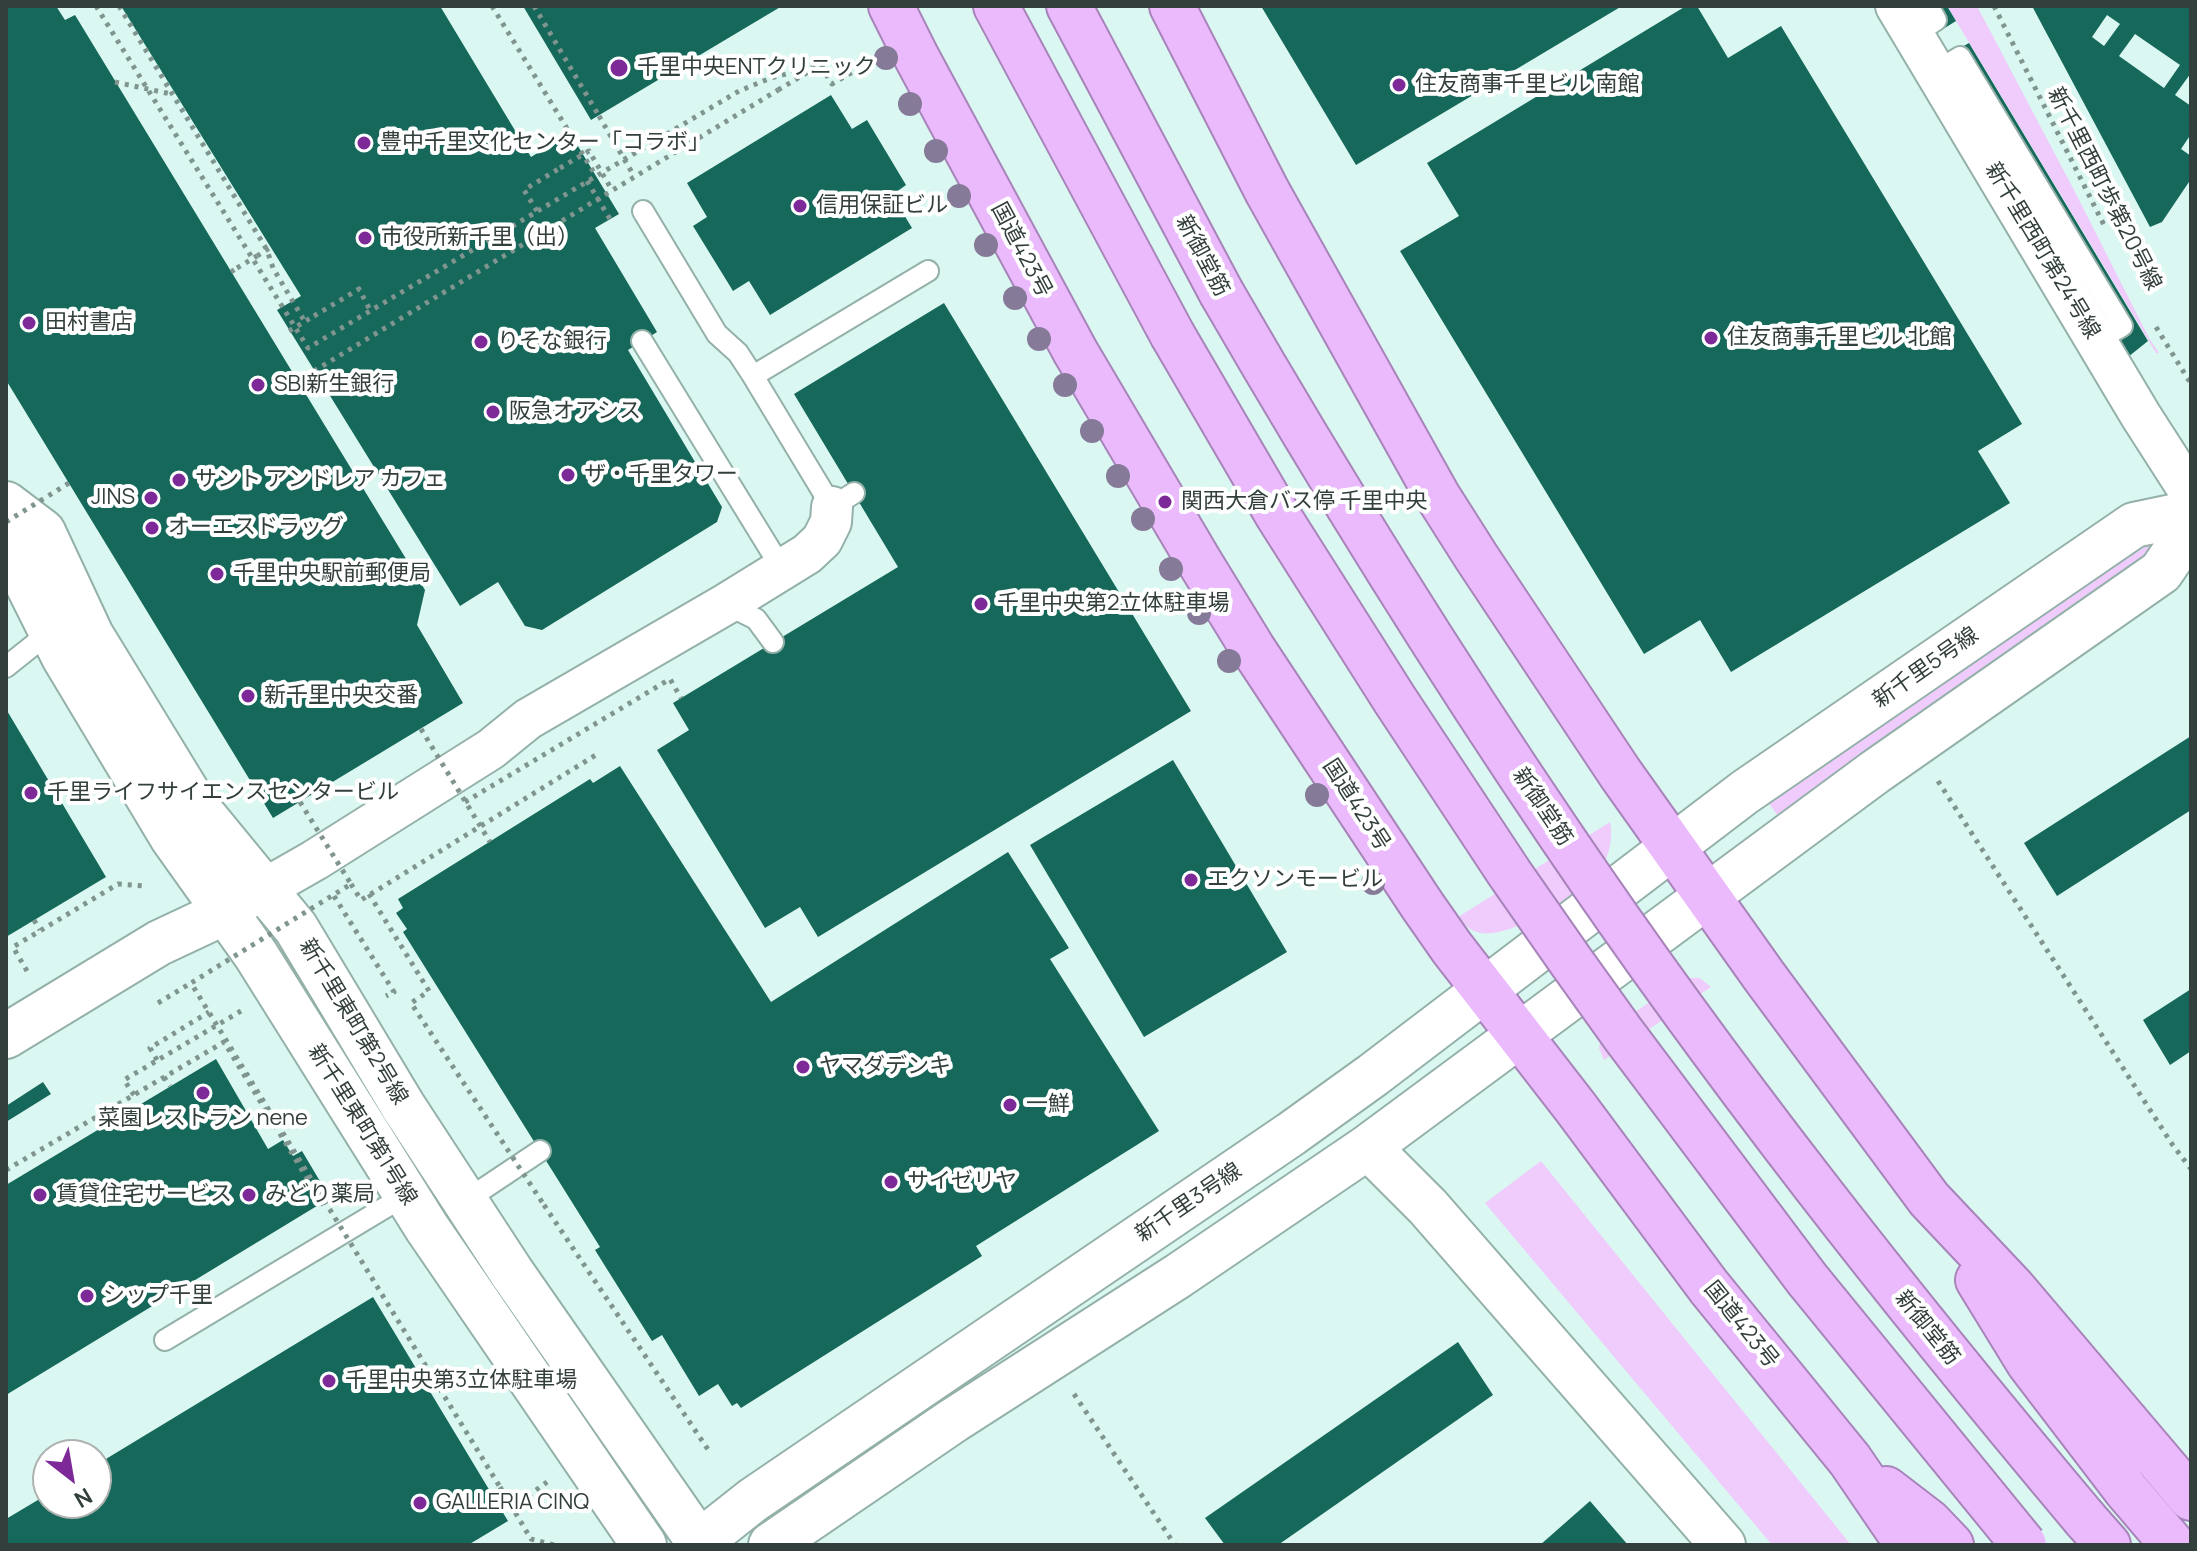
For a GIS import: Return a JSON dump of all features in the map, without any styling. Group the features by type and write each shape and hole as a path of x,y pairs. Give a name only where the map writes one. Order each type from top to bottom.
{"highway":[{"name":"国道423号","path":"891,6 1075,351 1253,649 1413,892 1709,1287 1850,1460 1908,1545"},
{"path":"996,6 1172,334 1277,514 1510,874 1651,1072 1807,1279 2024,1545"},
{"name":"新御堂筋","path":"1069,6 1221,292 1314,450 1399,589 1555,826 1759,1112 1860,1244 2097,1532"},
{"path":"1172,6 1267,191 1437,495 1493,583 1673,848 1929,1199 2029,1363 2126,1490 2173,1545"},
{"path":"1929,1199 2013,1288 2191,1498"},
{"path":"1850,1460 1929,1522 1951,1545"}],"street":[{"name":"新千里西町第24号線","path":"1912,16 1935,72 2191,494"},
{"path":"6,1036 159,943 225,912 315,860 491,749 528,719 807,554 822,540 843,500"},
{"name":"新千里東町第2号線","path":"6,506 11,551 64,657 172,837 225,912"},
{"name":"新千里東町第2号線","path":"6,506 43,532 91,635 195,805 296,928 403,1106 465,1201 699,1544"},
{"name":"新千里5号線","path":"1673,848 1745,792 2134,525 2191,513"},
{"path":"771,1545 954,1420 1178,1276 1368,1147 1875,772 2161,572 2191,528"},
{"name":"新千里3号線","path":"699,1544 753,1500 1291,1134 1673,848"},
{"name":"新千里東町第1号線","path":"225,912 256,955 406,1195 644,1545"},
{"path":"1368,1147 1428,1207 1723,1545"}],"lane":[{"path":"643,211 717,334 738,353 843,500"},
{"path":"753,376 928,271"},
{"path":"642,341 782,569"},
{"path":"726,604 756,619 773,642"},
{"path":"6,667 51,631"},
{"path":"465,1201 540,1151"},
{"path":"165,1340 406,1195"}],"path":[{"path":"96,6 308,348 739,91 771,78 829,63"},
{"path":"119,6 269,249 273,268 305,322"},
{"path":"492,6 596,176"},
{"path":"534,6 634,176"},
{"name":"新千里西町歩第20号線","path":"1994,6 2111,239"},
{"path":"314,371 820,65 832,84 879,57"},
{"path":"115,82 171,94"},
{"path":"537,211 524,190 589,151 612,190"},
{"path":"234,270 269,249"},
{"path":"289,331 359,289 370,310"},
{"name":"新千里西町歩第20号線","path":"2154,323 2191,384"},
{"path":"6,522 69,483"},
{"path":"465,802 670,679 681,698"},
{"path":"421,729 490,842"},
{"path":"300,802 361,900 599,753"},
{"path":"1935,776 2191,1169"},
{"path":"27,971 13,947 118,884 146,886"},
{"path":"158,1003 351,884"},
{"path":"369,894 429,991 411,1003 711,1454"},
{"path":"334,896 390,984"},
{"path":"34,920 40,930"},
{"path":"191,983 531,1539 554,1545"},
{"path":"133,1094 124,1080 248,1006"},
{"path":"157,1060 150,1048 209,1012"},
{"path":"6,1170 224,1042 324,1206 335,1199"},
{"path":"164,1077 170,1086"},
{"path":"1074,1394 1175,1545"},
{"path":"512,1508 554,1477"}],"shaded area":[{"path":"1947,6 1977,6 2159,353 2156,353"},
{"path":"2153,542 2158,550 1777,815 1768,802 2073,592"},
{"path":"1610,822 1611,843 1601,869 1588,884 1559,905 1523,924 1489,933 1472,930 1458,917"},
{"path":"1686,978 1700,978 1711,987 1604,1060 1599,1048 1602,1034"},
{"path":"1541,1161 1851,1545 1772,1545 1485,1203"}],"building":[{"path":"6,6 56,6 65,20 75,15 425,590 417,625 463,703 273,818 6,380"},
{"path":"121,6 440,6 531,157 570,133 619,214 595,228 657,332 628,350 722,507 717,522 542,630 525,626 498,582 460,606 277,310 301,296"},
{"path":"523,6 782,6 591,120"},
{"name":"住友商事千里ビル 南館","path":"1261,6 1622,6 1356,165"},
{"name":"住友商事千里ビル 北館","path":"1686,6 1697,6 1728,58 1781,26 2022,424 1978,451 2010,503 1731,672 1700,620 1644,654 1400,251 1459,216 1427,163"},
{"path":"1919,6 1947,6 1956,21 1935,34"},
{"path":"2032,6 2191,6 2191,73 2175,95 2191,106 2191,134 2181,149 2191,156 2191,179 2162,222 2150,227","holes":["2107,15 2120,24 2104,46 2092,37","2135,34 2180,65 2164,88 2119,56"]},
{"path":"1969,43 2148,341 2128,357 1948,55"},
{"name":"信用保証ビル","path":"831,95 852,129 867,120 906,185 892,195 912,228 770,315 749,281 733,291 693,226 707,217 687,183"},
{"name":"千里中央第2立体駐車場","path":"944,303 1191,711 818,937 800,907 765,928 657,750 689,730 673,703 898,567 794,394"},
{"name":"千里ライフサイエンスセンタービル","path":"6,709 106,877 6,937"},
{"path":"2191,736 2191,810 2057,896 2024,843"},
{"path":"1173,760 1287,952 1144,1037 1030,845"},
{"name":"ヤマダデンキ","path":"620,766 771,1002 1008,852 1069,948 1050,959 1159,1131 976,1246 982,1256 741,1408 737,1403 732,1406 718,1384 699,1396 662,1335 652,1341 595,1250 600,1247 403,932 407,929 396,913 403,908 398,899 590,779 593,783"},
{"path":"2191,989 2191,1051 2170,1065 2143,1020"},
{"name":"シップ千里","path":"216,1059 268,1149 283,1140 293,1156 302,1151 330,1198 6,1395 6,1185"},
{"path":"43,1082 51,1094 6,1122 6,1106"},
{"name":"千里中央第3立体駐車場","path":"373,1297 508,1521 468,1545 6,1545 6,1519 32,1504 32,1519 112,1519 112,1455"},
{"path":"1458,1342 1493,1395 1278,1545 1225,1545 1205,1518"},
{"path":"1590,1501 1628,1545 1540,1545"}],"place":[{"name":"千里中央ENTクリニック","path":"619,68"},
{"name":"住友商事千里ビル 南館","path":"1399,85"},
{"name":"豊中千里文化センター「コラボ」","path":"364,143"},
{"name":"信用保証ビル","path":"800,206"},
{"name":"市役所新千里（出）","path":"365,238"},
{"name":"田村書店","path":"29,323"},
{"name":"住友商事千里ビル 北館","path":"1711,338"},
{"name":"りそな銀行","path":"481,342"},
{"name":"SBI新生銀行","path":"258,385"},
{"name":"阪急オアシス","path":"493,412"},
{"name":"ザ・千里タワー","path":"568,475"},
{"name":"サント アンドレア カフェ","path":"179,480"},
{"name":"JINS","path":"151,498"},
{"name":"関西大倉バス停 千里中央","path":"1165,502"},
{"name":"オーエスドラッグ","path":"152,528"},
{"name":"千里中央駅前郵便局","path":"217,574"},
{"name":"千里中央第2立体駐車場","path":"981,604"},
{"name":"新千里中央交番","path":"248,696"},
{"name":"千里ライフサイエンスセンタービル","path":"31,793"},
{"name":"エクソンモービル","path":"1191,880"},
{"name":"ヤマダデンキ","path":"803,1067"},
{"name":"菜園レストラン nene","path":"203,1093"},
{"name":"一鮮","path":"1010,1105"},
{"name":"サイゼリヤ","path":"891,1182"},
{"name":"賃貸住宅サービス","path":"40,1195"},
{"name":"みどり薬局","path":"249,1195"},
{"name":"シップ千里","path":"87,1296"},
{"name":"千里中央第3立体駐車場","path":"329,1381"},
{"name":"GALLERIA CINQ","path":"420,1503"}]}
